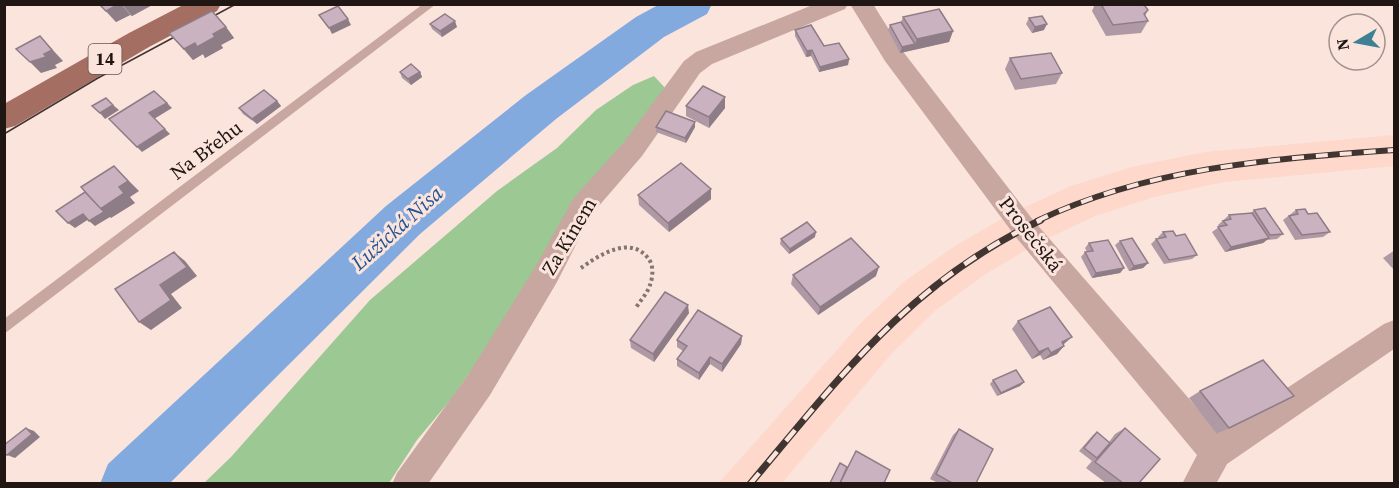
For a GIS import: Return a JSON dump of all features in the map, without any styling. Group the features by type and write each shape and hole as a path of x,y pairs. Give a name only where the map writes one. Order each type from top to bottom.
{"main road":[{"name":"14","path":"4,117 139,40 208,4"}],"street":[{"name":"Za Kinem","path":"408,483 479,386 547,273 582,207 633,149 692,67 705,58 837,4"},
{"name":"Prosečská","path":"861,4 893,55 1024,228 1216,453"},
{"path":"1198,483 1216,453 1395,333"}],"lane":[{"name":"Na Břehu","path":"4,328 431,4"}],"path":[{"path":"578,270 593,258 611,250 628,247 642,250 652,263 651,284 635,309"}],"shaded area":[{"path":"1394,135 1394,166 1224,182 1154,197 1095,216 1038,243 984,275 936,310 893,352 782,483 718,484 860,324 905,281 955,246 1012,213 1071,186 1132,167 1205,152"}],"green space":[{"path":"654,76 667,90 452,398 417,440 389,483 203,484 231,457 370,300 497,191 557,148 596,110 633,85"}],"building":[{"path":"99,4 119,4 106,11"},
{"path":"1101,4 1141,4 1148,10 1144,14 1148,21 1113,25"},
{"path":"338,6 348,19 329,28 319,15"},
{"path":"939,9 953,31 917,39 903,17"},
{"path":"212,11 226,27 213,34 215,37 197,47 195,43 184,49 169,33"},
{"path":"445,14 455,21 440,31 430,24"},
{"path":"1042,16 1047,24 1035,27 1029,18"},
{"path":"901,22 915,44 902,47 890,25"},
{"path":"811,25 824,46 839,43 849,59 820,67 812,50 807,51 795,30"},
{"path":"40,36 52,50 44,54 46,57 30,62 16,49"},
{"path":"1051,53 1062,73 1021,79 1010,58"},
{"path":"411,64 420,72 408,79 400,72"},
{"path":"703,86 725,97 709,117 686,106"},
{"path":"264,90 277,101 252,119 239,108"},
{"path":"154,91 167,103 149,113 165,129 137,147 109,119"},
{"path":"106,98 113,105 100,113 92,106"},
{"path":"666,111 695,122 685,138 656,127"},
{"path":"681,163 711,189 668,223 638,195"},
{"path":"114,166 128,181 119,187 124,193 100,209 81,187"},
{"path":"85,192 104,212 89,221 83,214 68,223 56,211"},
{"path":"1265,208 1283,234 1270,235 1254,210"},
{"path":"1305,209 1308,214 1317,213 1330,232 1302,235 1289,216 1298,214 1296,210"},
{"path":"1252,213 1269,238 1231,247 1218,227 1227,225 1223,221 1231,219 1229,215"},
{"path":"807,222 816,232 790,249 781,239"},
{"path":"1173,231 1176,236 1185,234 1197,255 1169,260 1156,239 1166,237 1163,232"},
{"path":"851,238 879,267 820,307 793,275"},
{"path":"1132,238 1148,263 1134,266 1120,241"},
{"path":"1108,240 1124,268 1096,273 1085,252 1093,251 1089,243"},
{"path":"174,252 187,267 160,285 171,300 139,322 115,289"},
{"path":"665,292 688,305 653,354 630,340"},
{"path":"1050,307 1072,337 1062,342 1064,346 1051,353 1048,348 1039,352 1018,321"},
{"path":"698,310 742,336 722,364 710,357 699,373 677,359 687,346 677,340"},
{"path":"1263,360 1294,396 1229,428 1200,391"},
{"path":"1016,370 1024,382 1001,393 993,380"},
{"path":"26,428 32,434 7,455 4,453 4,445"},
{"path":"1125,428 1160,459 1139,483 1123,483 1095,462"},
{"path":"959,429 993,449 976,483 952,483 936,474"},
{"path":"1097,432 1110,443 1097,458 1084,448"},
{"path":"856,451 890,470 884,483 840,483"},
{"path":"840,463 847,467 840,483 830,483"}],"waterway":[{"name":"Lužická Nisa","path":"128,484 403,220 541,107 650,27 693,4"}],"tram line":[{"path":"4,134 98,78 236,4"}],"railway":[{"path":"1037,221 1123,188 1167,177 1257,162 1394,150"},
{"path":"750,484 847,370 915,303 994,245 1041,220"}]}
